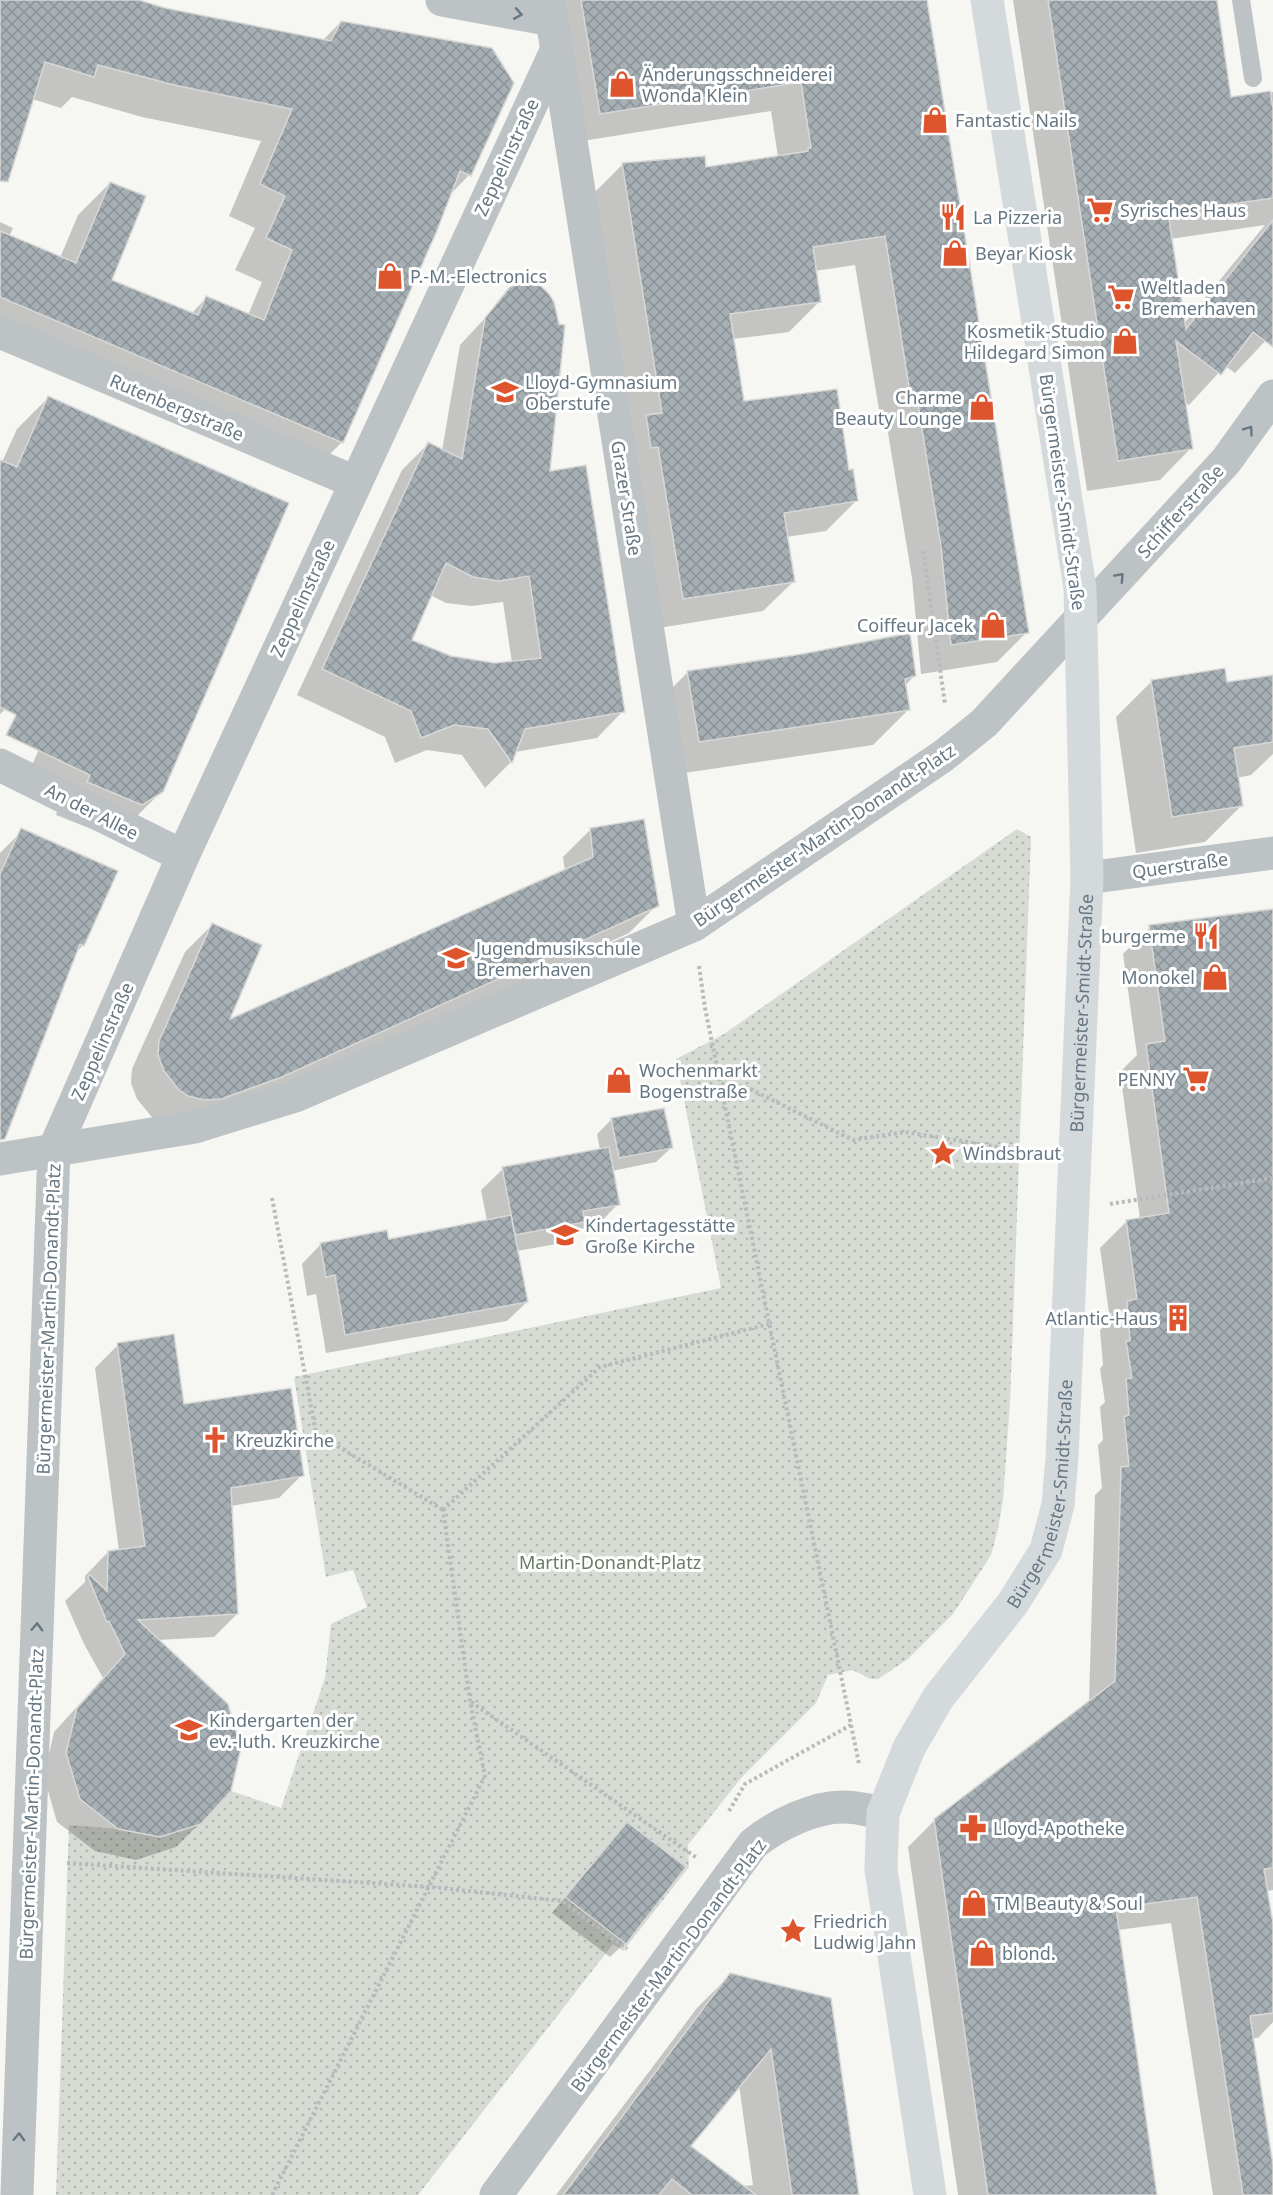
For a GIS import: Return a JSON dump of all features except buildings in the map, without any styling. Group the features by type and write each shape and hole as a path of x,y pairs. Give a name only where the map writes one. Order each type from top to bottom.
{"street":[{"path":"442,0 553,23"},
{"name":"Bürgermeister-Smidt-Straße","path":"930,2195 881,1869 883,1814 909,1748 938,1698 1013,1603 1046,1550 1053,1530 1058,1505 1062,1457 1073,1158 1088,878 1080,588 987,0"},
{"name":"Zeppelinstraße","path":"54,1150 183,856 355,482 553,23"},
{"name":"Grazer Straße","path":"553,23 694,925"},
{"name":"Rutenbergstraße","path":"0,332 355,482"},
{"name":"Schifferstraße","path":"1081,620 1226,461 1273,396"},
{"name":"Bürgermeister-Martin-Donandt-Platz","path":"17,2195 54,1150 195,1127 295,1096 694,925 952,749 984,723 1081,620"},
{"name":"An der Allee","path":"0,765 183,856"},
{"name":"Querstraße","path":"1088,878 1273,853"},
{"path":"0,1159 54,1150"},
{"name":"Bürgermeister-Martin-Donandt-Platz","path":"496,2195 753,1844 771,1829 811,1814 844,1807 883,1814"}],"lane":[{"path":"1241,0 1253,78"}],"path":[{"path":"923,551 952,749"},
{"path":"694,925 705,1008 861,1773 883,1814"},
{"path":"721,1085 744,1086 853,1140 905,1132 1073,1158"},
{"path":"1071,1209 1273,1178"},
{"path":"272,1197 316,1433 443,1510"},
{"path":"443,1510 600,1367 769,1324"},
{"path":"272,2195 430,1887 484,1776 470,1701 443,1510"},
{"path":"470,1701 700,1860 693,1869"},
{"path":"728,1812 745,1784 851,1725"},
{"path":"29,1860 430,1887 562,1901 627,1949 635,1940"}],"green space":[{"name":"Martin-Donandt-Platz","path":"1017,829 1031,837 1010,1402 1003,1500 991,1555 953,1614 908,1659 878,1679 870,1679 853,1670 828,1675 816,1703 741,1778 688,1845 689,1867 623,1951 613,1944 418,2195 56,2195 69,1825 118,1829 160,1837 201,1824 231,1791 281,1808 325,1678 331,1624 367,1607 353,1570 326,1577 294,1377 721,1288 676,1059 724,1034"}],"place":[{"name":"Änderungsschneiderei Wonda Klein","path":"622,84"},
{"name":"Fantastic Nails","path":"935,120"},
{"name":"Syrisches Haus","path":"1100,210"},
{"name":"La Pizzeria","path":"953,217"},
{"name":"Beyar Kiosk","path":"955,253"},
{"name":"P.-M.-Electronics","path":"390,276"},
{"name":"Weltladen Bremerhaven","path":"1121,297"},
{"name":"Kosmetik-Studio Hildegard Simon","path":"1125,341"},
{"name":"Lloyd-Gymnasium Oberstufe","path":"505,392"},
{"name":"Charme Beauty Lounge","path":"982,407"},
{"name":"Coiffeur Jacek","path":"993,625"},
{"name":"burgerme","path":"1206,936"},
{"name":"Jugendmusikschule Bremerhaven","path":"456,958"},
{"name":"Monokel","path":"1215,977"},
{"name":"PENNY","path":"1196,1079"},
{"name":"Wochenmarkt Bogenstraße","path":"619,1080"},
{"name":"Windsbraut","path":"943,1153"},
{"name":"Kindertagesstätte Große Kirche","path":"565,1235"},
{"name":"Atlantic-Haus","path":"1178,1318"},
{"name":"Kreuzkirche","path":"215,1440"},
{"name":"Kindergarten der ev.-luth. Kreuzkirche","path":"189,1730"},
{"name":"Lloyd-Apotheke","path":"973,1828"},
{"name":"TM Beauty & Soul","path":"974,1903"},
{"name":"Friedrich Ludwig Jahn","path":"793,1931"},
{"name":"blond.","path":"982,1953"}]}
